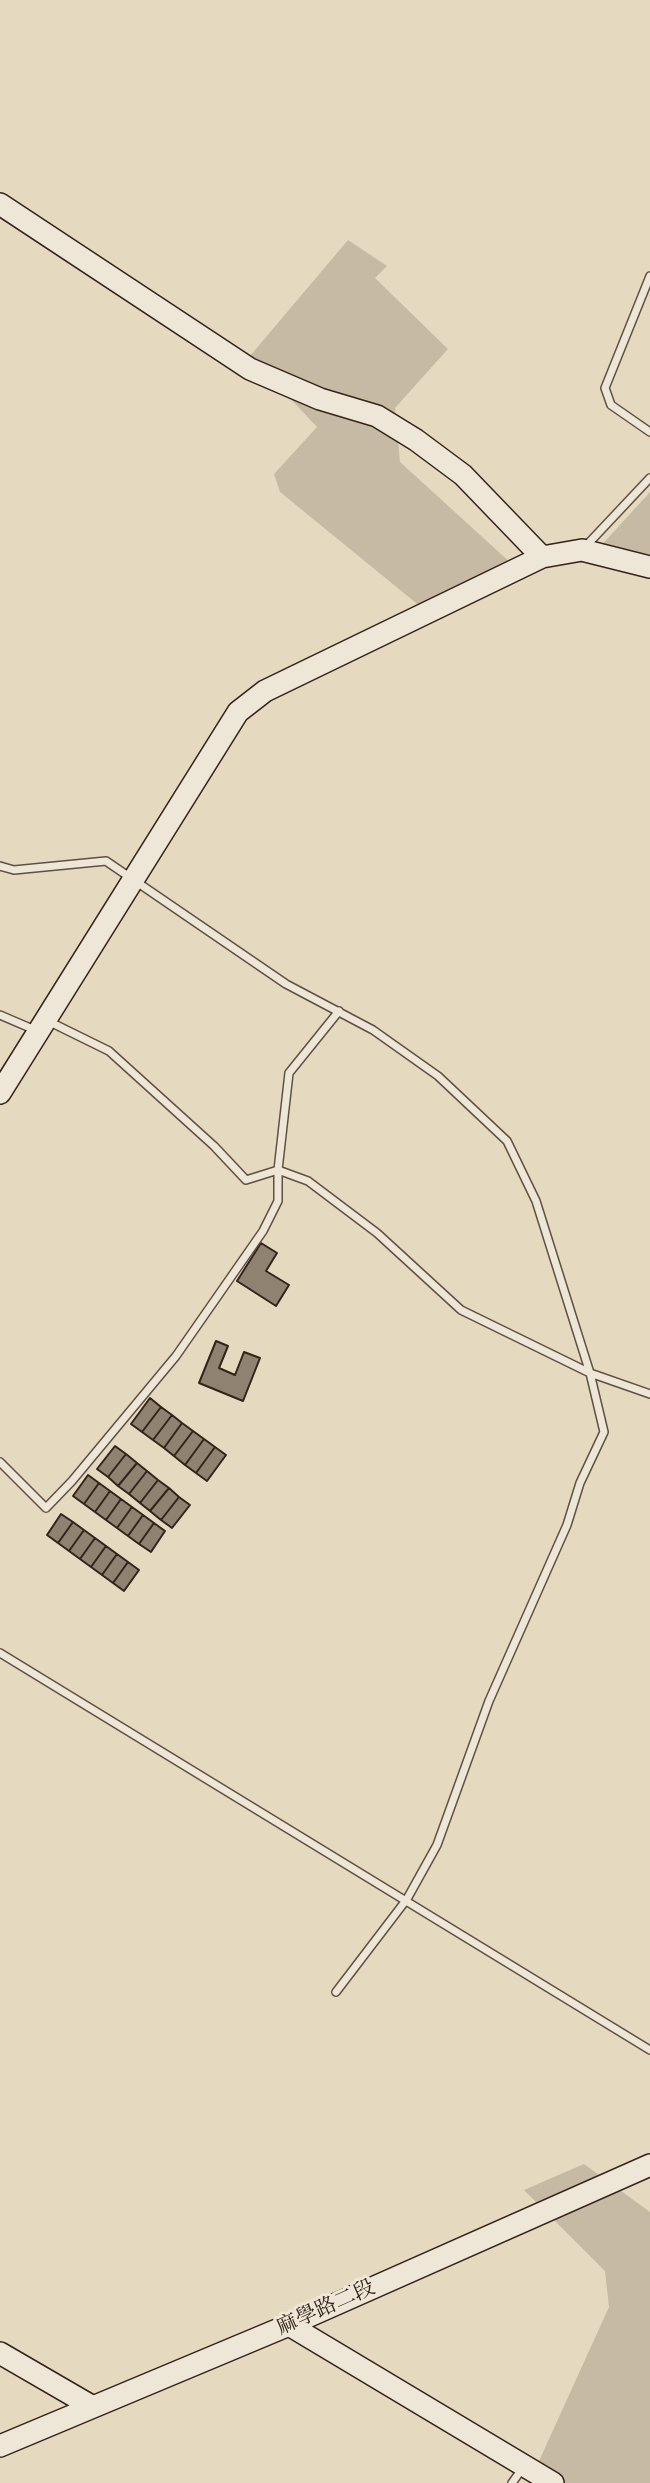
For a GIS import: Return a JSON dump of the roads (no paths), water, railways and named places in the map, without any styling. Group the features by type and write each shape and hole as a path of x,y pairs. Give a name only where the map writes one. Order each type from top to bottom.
{"street":[{"path":"0,204 250,369 320,399 377,416 416,440 463,475 542,557"},
{"path":"0,1093 238,712 265,691 542,557 582,550 650,567"},
{"name":"麻學路二段","path":"0,2446 289,2325 650,2165"},
{"path":"289,2325 518,2474 553,2483"},
{"path":"0,2353 93,2407"}],"lane":[{"path":"650,276 605,388 611,405 650,432"},
{"path":"582,550 650,478"},
{"path":"0,866 14,870 106,861 286,984 373,1030 438,1076 507,1142 536,1201 590,1373 604,1432 580,1483 567,1525 489,1701 437,1845 407,1899 336,1992"},
{"path":"0,1462 46,1508 72,1481 176,1356 262,1231 278,1201 278,1170 289,1073 339,1011"},
{"path":"0,1015 43,1026 109,1051 214,1146 246,1180 278,1170 308,1181 377,1233 461,1310 590,1373 650,1394"},
{"path":"0,1653 407,1899 650,2050"}]}
